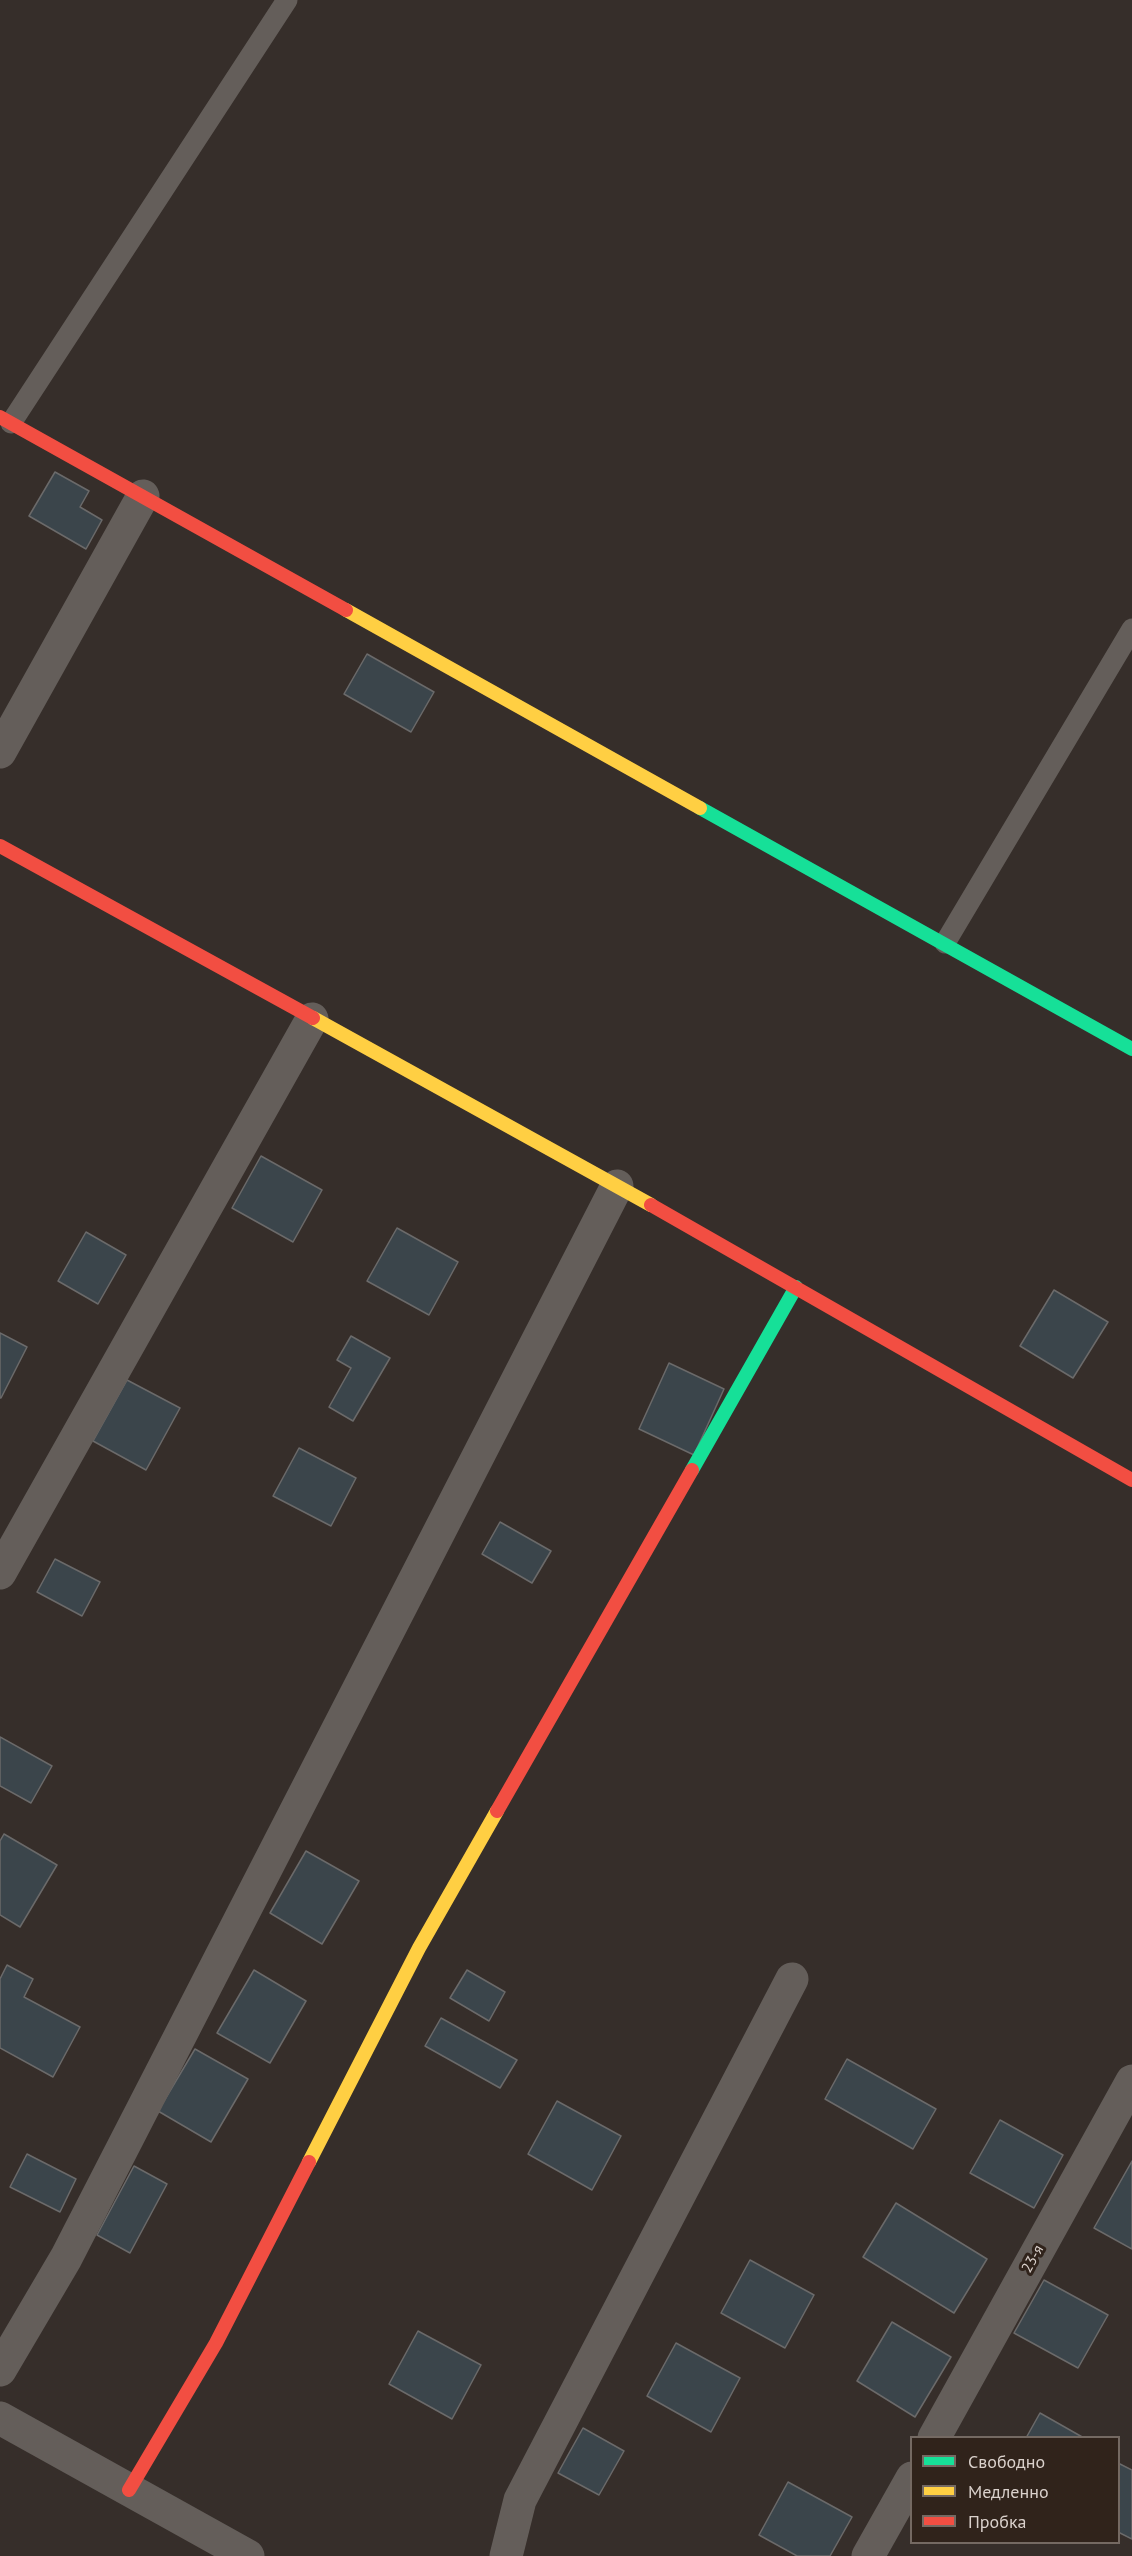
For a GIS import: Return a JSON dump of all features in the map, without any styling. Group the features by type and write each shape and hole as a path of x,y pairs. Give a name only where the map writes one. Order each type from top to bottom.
{"street":[{"path":"5,420 1132,1049"},
{"path":"0,752 143,496"},
{"path":"0,846 617,1185 1132,1480"},
{"path":"0,1573 312,1019"},
{"path":"0,2370 71,2248 617,1185"},
{"path":"129,2490 216,2343 420,1948 795,1287"},
{"path":"506,2556 520,2500 792,1979"},
{"name":"23-я","path":"935,2436 1132,2081"},
{"path":"0,2418 248,2556"},
{"path":"868,2556 910,2482"}],"lane":[{"path":"5,420 287,0"},
{"path":"945,943 1132,629"}],"building":[{"path":"55,472 89,491 80,507 102,520 86,549 29,516"},
{"path":"367,654 434,692 411,732 344,694"},
{"path":"261,1156 322,1190 293,1242 232,1208"},
{"path":"397,1228 458,1262 429,1315 367,1281"},
{"path":"86,1232 126,1255 98,1304 58,1281"},
{"path":"1054,1290 1108,1322 1073,1378 1020,1346"},
{"path":"0,1333 27,1347 1,1398 0,1398"},
{"path":"351,1336 390,1358 353,1421 329,1407 351,1368 337,1360"},
{"path":"669,1363 724,1389 694,1455 639,1429"},
{"path":"127,1380 180,1408 146,1470 93,1441"},
{"path":"299,1448 356,1478 331,1526 273,1496"},
{"path":"500,1522 551,1551 532,1583 482,1554"},
{"path":"55,1559 100,1582 82,1616 37,1592"},
{"path":"0,1737 52,1766 31,1803 0,1786"},
{"path":"4,1834 57,1865 20,1927 0,1915 0,1841"},
{"path":"306,1851 359,1881 322,1944 270,1913"},
{"path":"7,1965 33,1979 24,1997 80,2027 53,2077 0,2048 0,1979"},
{"path":"254,1970 306,2001 270,2063 217,2033"},
{"path":"467,1970 505,1992 489,2021 450,1998"},
{"path":"441,2018 517,2060 500,2088 425,2046"},
{"path":"195,2049 248,2079 211,2142 158,2111"},
{"path":"847,2059 936,2109 913,2149 825,2099"},
{"path":"557,2101 621,2136 592,2190 528,2154"},
{"path":"1000,2120 1063,2155 1034,2208 970,2173"},
{"path":"27,2154 76,2179 60,2212 10,2187"},
{"path":"1132,2161 1132,2249 1094,2228"},
{"path":"134,2166 167,2184 130,2253 97,2235"},
{"path":"896,2203 987,2259 954,2313 863,2257"},
{"path":"750,2260 814,2295 785,2348 721,2313"},
{"path":"1044,2280 1108,2315 1078,2368 1014,2333"},
{"path":"892,2322 951,2357 915,2417 857,2381"},
{"path":"418,2331 481,2365 452,2419 389,2384"},
{"path":"676,2343 740,2378 711,2432 647,2396"},
{"path":"1040,2413 1080,2436 1027,2436"},
{"path":"583,2428 624,2451 599,2495 558,2473"},
{"path":"1120,2464 1132,2470 1132,2539 1120,2533"},
{"path":"788,2482 852,2517 830,2556 797,2556 759,2535"}],"traffic: fast":[{"path":"700,808 1132,1049"},
{"path":"692,1470 796,1287"}],"traffic: slow":[{"path":"346,610 700,808"},
{"path":"313,1018 651,1205"},
{"path":"309,2162 419,1948 497,1811"}],"traffic: jam":[{"path":"0,417 346,610"},
{"path":"0,846 313,1018"},
{"path":"651,1205 1132,1480"},
{"path":"497,1811 692,1470"},
{"path":"129,2490 216,2343 309,2162"}]}
